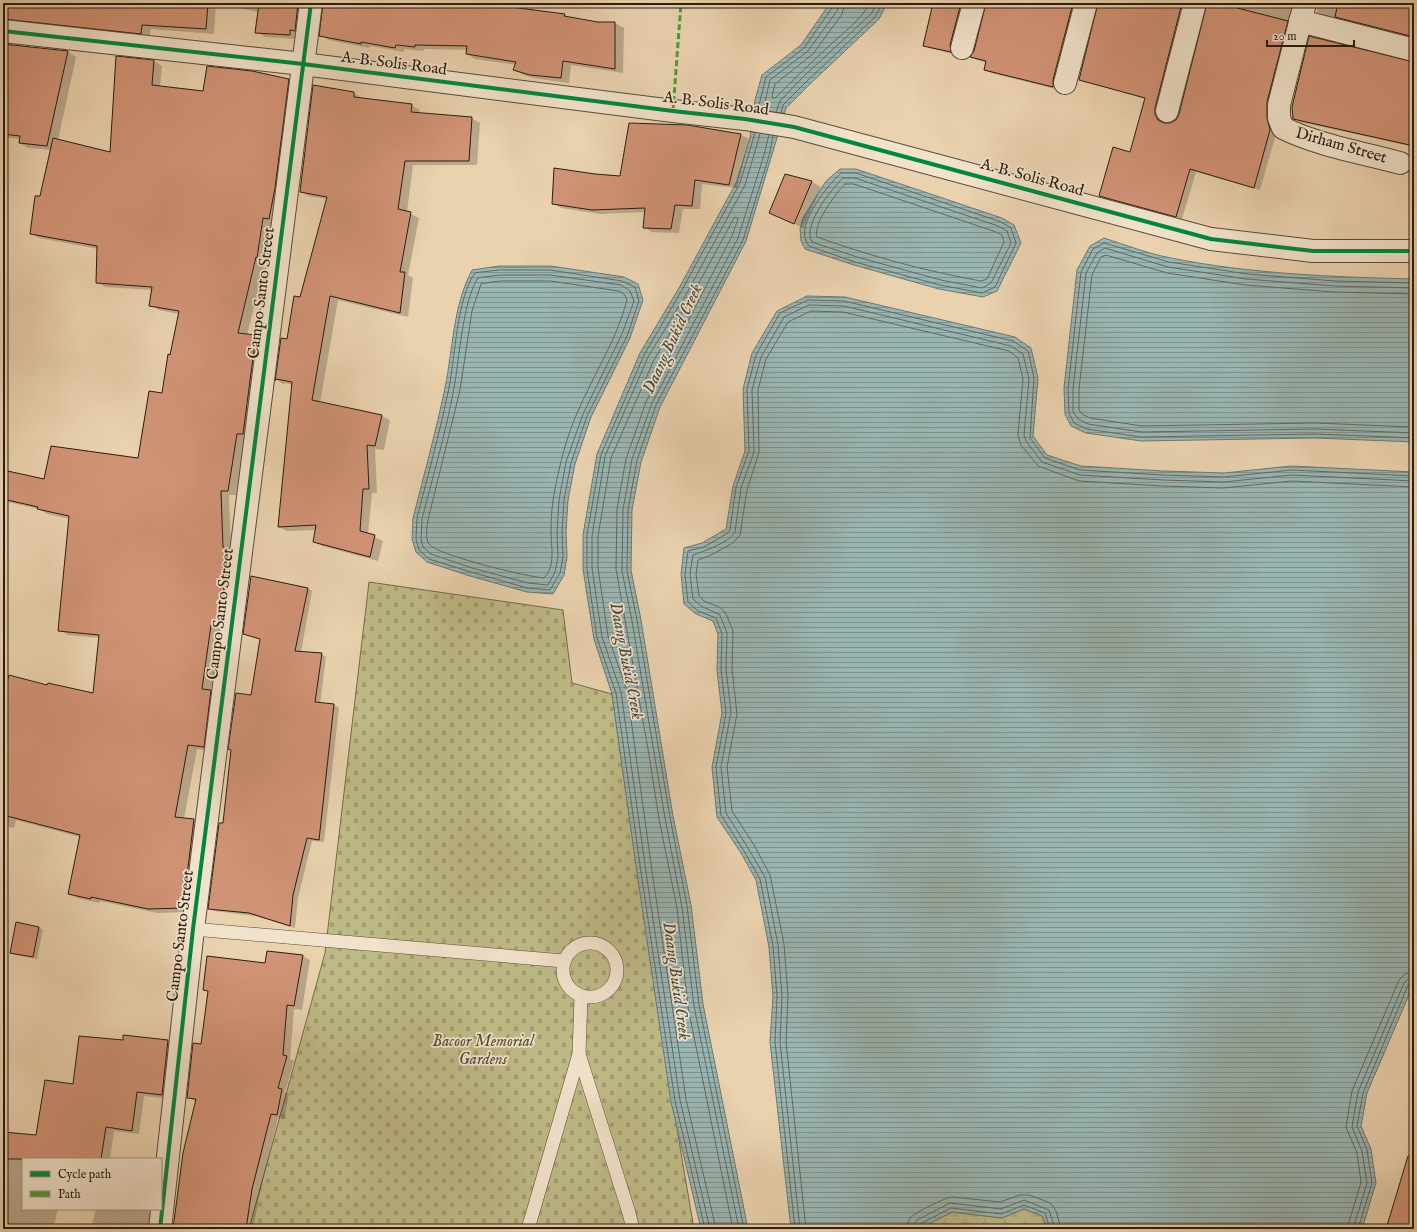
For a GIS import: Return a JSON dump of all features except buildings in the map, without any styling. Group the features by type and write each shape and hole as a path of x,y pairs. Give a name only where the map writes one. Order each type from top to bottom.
{"street":[{"name":"Campo Santo Street","path":"160,1229 193,930 311,3"},
{"path":"962,48 974,3"},
{"path":"1065,84 1086,3"},
{"path":"1167,111 1196,3"},
{"path":"1302,12 1414,50"},
{"name":"Dirham Street","path":"1302,12 1279,105 1279,118 1283,128 1297,135 1313,140 1400,163"},
{"name":"A. B. Solis Road","path":"3,31 303,64 746,119 794,127 1211,239 1313,251 1414,251"}],"lane":[{"path":"193,930 564,962"},
{"path":"588,943 599,944 608,950 615,958 617,968 616,979 611,989 602,995 592,998 581,996 569,988 563,976 564,962 569,952 578,945 588,943"},
{"path":"528,1229 579,1054 581,996"},
{"path":"579,1054 630,1212 633,1229"}],"green space":[{"name":"Bacoor Memorial Gardens","path":"369,582 563,610 572,683 612,694 651,962 694,1229 264,1229 250,1225 325,953"},
{"path":"1024,1209 1042,1216 1047,1229 919,1229 952,1212 1002,1218"}],"water":[{"name":"Daang Bukid Creek","path":"830,3 887,3 879,19 786,108 746,241 660,407 641,462 632,510 631,570 641,620 673,816 691,905 703,1004 748,1229 701,1229 671,1102 612,694 594,639 583,569 583,535 597,454 640,353 679,288 737,181 750,138 755,100 762,75 801,45"},
{"path":"840,169 856,169 1002,218 1014,225 1021,243 997,291 983,297 939,289 854,265 805,249 801,241 800,229 803,218 826,181"},
{"path":"1104,238 1146,252 1231,268 1323,276 1414,279 1414,442 1315,438 1141,441 1086,433 1071,426 1065,414 1064,388 1077,270 1090,246"},
{"path":"499,266 551,266 624,277 638,284 643,300 630,338 591,417 575,464 568,500 566,532 567,557 564,575 553,594 527,592 427,562 416,552 412,539 413,518 445,388 454,328 461,298 472,270"},
{"path":"807,296 845,297 1015,337 1031,348 1038,378 1033,436 1047,455 1081,466 1224,473 1291,466 1414,472 1414,983 1367,1093 1361,1126 1371,1149 1376,1183 1362,1229 1047,1229 1042,1216 1024,1209 1002,1218 952,1212 919,1229 791,1229 770,1042 773,996 769,947 756,880 741,853 717,817 712,767 722,713 717,670 718,634 713,621 696,614 684,604 681,574 684,548 702,543 726,529 733,486 745,451 743,389 752,353 777,311"}],"marked path":[{"path":"673,111 681,3"}],"cycle path":[{"path":"160,1229 193,929 311,3"},
{"path":"3,31 303,64 745,119 794,127 1211,239 1313,251 1414,251"}]}
